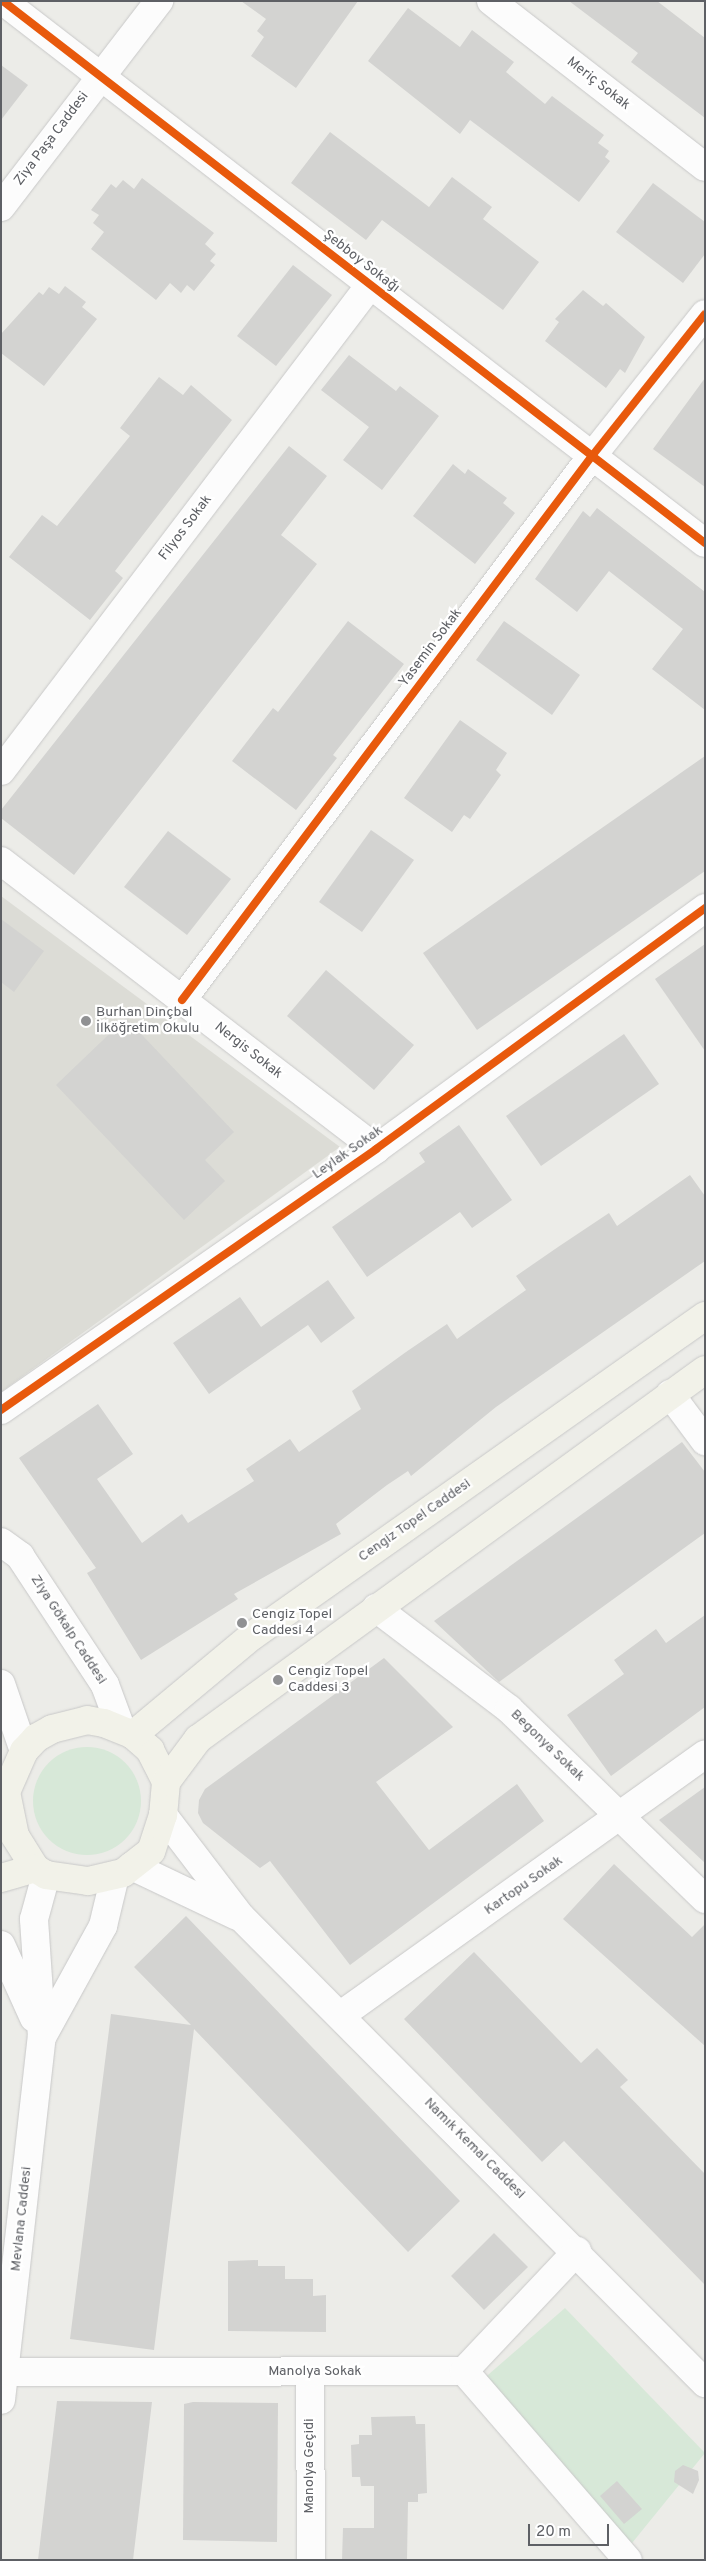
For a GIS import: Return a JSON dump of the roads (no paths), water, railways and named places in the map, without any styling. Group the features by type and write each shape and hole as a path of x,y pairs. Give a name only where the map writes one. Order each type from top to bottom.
{"main road":[{"name":"Cengiz Topel Caddesi","path":"127,1732 252,1636 705,1316"},
{"path":"1,1878 41,1871 88,1881 123,1871 150,1851 163,1815 166,1782 198,1739 705,1370"},
{"path":"41,1871 15,1836 4,1793 24,1751 36,1738 69,1723 87,1720 127,1732 150,1750 166,1782"}],"street":[{"name":"Şebboy Sokağı","path":"3,1 705,543"},
{"name":"Ziya Paşa Caddesi","path":"1,207 159,1"},
{"name":"Meriç Sokak","path":"490,1 705,167"},
{"name":"Filyos Sokak","path":"1,771 370,284"},
{"name":"Yasemin Sokak","path":"182,1000 592,456 705,314"},
{"name":"Nergis Sokak","path":"1,861 376,1149"},
{"name":"Leylak Sokak","path":"1,1410 376,1149 705,908"},
{"path":"670,1394 705,1441"},
{"name":"Ziya Gökalp Caddesi","path":"1,1542 20,1556 105,1685 127,1732"},
{"name":"Begonya Sokak","path":"376,1608 509,1709 705,1899"},
{"path":"1,1684 24,1751"},
{"name":"Kartopu Sokak","path":"341,2015 621,1818 705,1754"},
{"name":"Namık Kemal Caddesi","path":"163,1815 241,1918 577,2251 705,2383"},
{"name":"Mevlana Caddesi","path":"1,2400 42,2037 34,1919 41,1871"},
{"name":"Namık Kemal Caddesi","path":"123,1871 241,1918"},
{"name":"Mevlana Caddesi","path":"42,2037 103,1926 123,1871"},
{"path":"1,1945 42,2037"},
{"path":"577,2251 464,2371 628,2560"},
{"name":"Manolya Sokak","path":"3,2371 310,2373 464,2371"},
{"name":"Manolya Geçidi","path":"310,2373 311,2560"}],"place":[{"name":"Burhan Dinçbal İlköğretim Okulu","path":"86,1021"},
{"name":"Cengiz Topel Caddesi 4","path":"242,1623"},
{"name":"Cengiz Topel Caddesi 3","path":"278,1680"}]}
